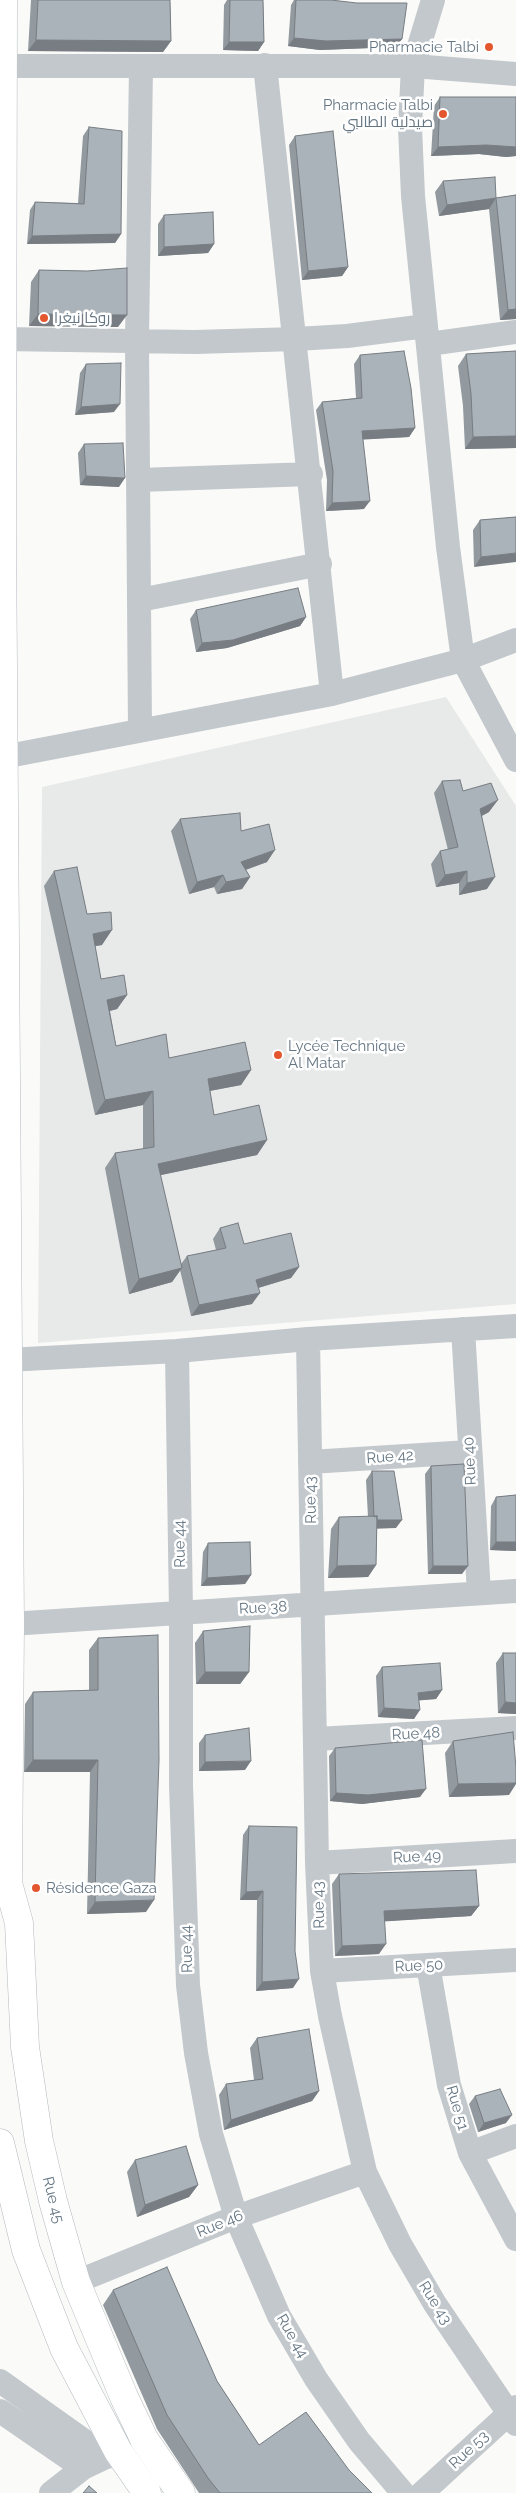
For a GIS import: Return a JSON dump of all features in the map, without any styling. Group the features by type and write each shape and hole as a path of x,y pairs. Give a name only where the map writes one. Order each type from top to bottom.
{"street":[{"name":"Rue 45","path":"3,0 3,757 6,1360 10,1624 4,1889 19,1924 25,2047 39,2140 52,2201 76,2282 102,2348 144,2438 181,2493"},
{"path":"433,0 413,66 410,127 412,196 428,335 448,546 463,660 516,760"},
{"path":"265,65 320,564 332,694"},
{"path":"2,66 413,66 516,74"},
{"path":"140,730 137,341 141,66"},
{"path":"3,338 137,341 296,339 516,332"},
{"path":"138,480 310,474"},
{"path":"140,600 320,564"},
{"path":"3,757 332,694 463,660 516,640"},
{"path":"6,1360 177,1351 308,1339 516,1326"},
{"name":"Rue 40","path":"463,1329 479,1593"},
{"name":"Rue 43","path":"308,1339 318,1863 322,1972 365,2172 400,2244 420,2278 513,2415"},
{"name":"Rue 44","path":"177,1351 181,1612 180,1785 188,1985 196,2053 211,2134 236,2217 279,2316 316,2379 358,2441 403,2493"},
{"name":"Rue 42","path":"310,1462 469,1452"},
{"name":"Rue 38","path":"10,1624 516,1591"},
{"name":"Rue 48","path":"316,1740 516,1728"},
{"name":"Rue 49","path":"318,1863 516,1851"},
{"name":"Rue 50","path":"322,1972 516,1960"},
{"name":"Rue 51","path":"428,1965 449,2085 470,2153 516,2239"},
{"path":"470,2153 516,2136"},
{"path":"0,2143 29,2259 64,2348 113,2454"},
{"name":"Rue 46","path":"76,2282 236,2217 365,2172"},
{"path":"0,2381 113,2454 147,2493"},
{"path":"0,2411 83,2468"},
{"name":"Rue 53","path":"422,2493 513,2415"},
{"path":"51,2493 83,2468 144,2438"}],"shaded area":[{"name":"Lycée Technique Al Matar","path":"446,697 516,806 516,1304 38,1343 42,787"}],"building":[{"path":"38,0 170,0 171,41 36,40"},
{"path":"230,0 263,0 264,42 229,42"},
{"path":"296,0 407,3 402,39 326,41 294,38"},
{"path":"440,97 516,97 516,147 486,145 438,147"},
{"path":"89,127 122,131 121,234 32,236 35,202 84,204"},
{"path":"333,131 348,267 308,271 295,136"},
{"path":"495,177 496,198 447,205 443,181"},
{"path":"516,195 516,309 508,310 496,198"},
{"path":"213,212 214,244 164,247 164,215"},
{"path":"127,268 127,315 38,314 39,270 87,271"},
{"path":"404,351 411,388 415,428 362,431 370,501 332,503 333,471 322,402 362,398 360,355"},
{"path":"516,351 516,436 473,437 471,394 466,354"},
{"path":"121,363 120,404 81,407 86,364"},
{"path":"123,443 125,478 86,476 84,444"},
{"path":"516,517 516,553 481,557 480,520"},
{"path":"298,588 306,617 233,640 202,643 196,610"},
{"path":"460,780 463,791 491,783 498,800 480,809 495,877 467,883 467,871 445,875 440,851 458,847 442,781"},
{"path":"240,813 241,831 269,824 275,850 241,862 250,877 226,882 223,875 197,882 180,819"},
{"path":"77,867 87,914 111,912 112,930 93,934 101,979 124,975 127,995 107,1000 116,1046 166,1034 169,1058 245,1042 251,1070 208,1079 214,1115 259,1105 267,1140 158,1164 182,1268 139,1279 115,1153 154,1147 153,1091 105,1100 54,871"},
{"path":"238,1223 244,1244 291,1233 299,1267 256,1280 260,1293 199,1305 187,1256 226,1248 220,1228"},
{"path":"464,1464 468,1566 433,1566 431,1466"},
{"path":"372,1471 394,1471 402,1520 377,1520 377,1516 374,1517"},
{"path":"516,1495 516,1542 496,1542 496,1497"},
{"path":"377,1516 376,1565 337,1566 339,1517"},
{"path":"250,1542 251,1575 207,1578 208,1543"},
{"path":"250,1626 249,1672 205,1672 203,1631"},
{"path":"158,1635 159,1760 154,1900 95,1902 98,1760 33,1760 33,1692 98,1690 98,1638"},
{"path":"503,1653 516,1653 516,1703 505,1702"},
{"path":"440,1663 442,1690 418,1693 420,1710 384,1708 382,1667"},
{"path":"249,1728 251,1761 205,1762 205,1735"},
{"path":"513,1732 516,1783 458,1784 453,1741"},
{"path":"422,1740 426,1789 368,1795 336,1793 335,1748"},
{"path":"249,1826 297,1827 295,1951 299,1979 262,1982 263,1891 246,1892"},
{"path":"476,1870 479,1906 384,1911 386,1944 342,1946 339,1874"},
{"path":"309,2029 319,2091 231,2120 226,2084 263,2079 257,2038"},
{"path":"500,2089 512,2115 484,2123 475,2096"},
{"path":"186,2146 198,2185 145,2205 135,2160"},
{"path":"167,2267 217,2381 259,2445 306,2412 349,2470 372,2493 220,2493 167,2415 113,2290"},
{"path":"89,2486 97,2493 83,2493"}],"place":[{"name":"Pharmacie Talbi","path":"489,47"},
{"name":"Pharmacie Talbi صيدلية الطالبي","path":"443,114"},
{"name":"روكا نيغرا","path":"44,318"},
{"name":"Lycée Technique Al Matar","path":"278,1055"},
{"name":"Résidence Gaza","path":"36,1888"}]}
